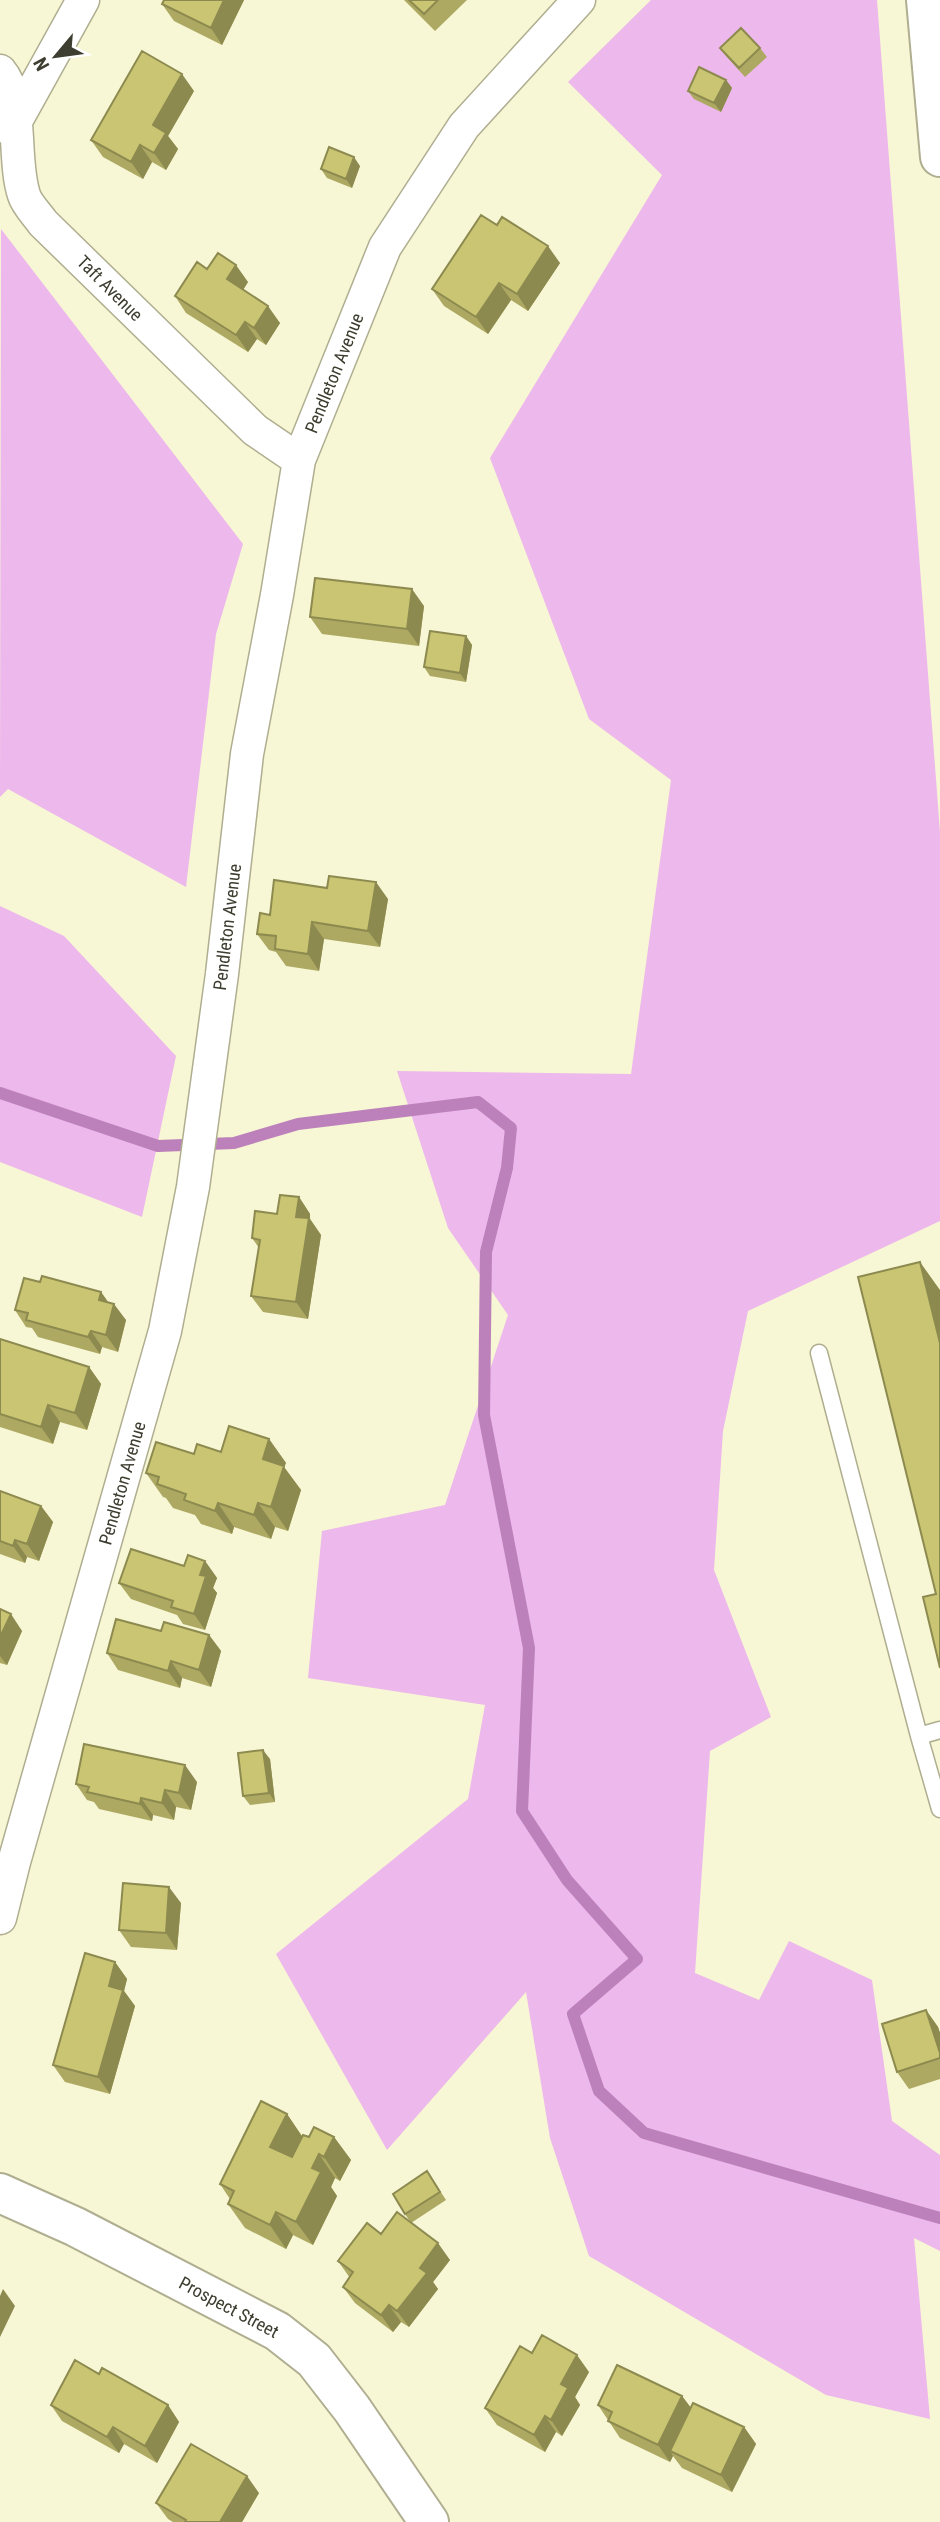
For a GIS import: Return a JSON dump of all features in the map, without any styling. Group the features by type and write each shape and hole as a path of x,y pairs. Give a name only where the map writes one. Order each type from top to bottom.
{"street":[{"path":"0,149 83,0"},
{"name":"Pendleton Avenue","path":"0,1918 165,1331 193,1187 222,974 247,754 299,460 385,247 464,126 579,0"},
{"path":"926,0 940,158"},
{"name":"Taft Avenue","path":"0,71 6,78 16,121 17,166 25,198 43,223 255,430 299,460"},
{"name":"Prospect Street","path":"0,2193 76,2227 277,2331 314,2360 352,2409 429,2522"}],"lane":[{"path":"820,1353 940,1809"},
{"path":"919,1736 940,1730"}],"shaded area":[{"path":"651,0 877,0 940,832 940,1221 748,1311 723,1431 714,1570 771,1717 710,1751 695,1973 759,2000 789,1941 872,1980 892,2121 940,2155 940,2251 914,2238 930,2419 826,2395 589,2256 550,2138 526,1992 387,2150 276,1954 468,1799 485,1705 308,1678 322,1531 445,1505 508,1315 448,1228 397,1071 631,1074 671,780 589,719 490,458 662,175 568,82"},
{"path":"1,229 243,544 216,634 186,887 8,789 0,797"},
{"path":"0,906 64,936 176,1056 142,1217 0,1162"}],"building":[{"path":"164,0 224,0 211,28 162,4"},
{"path":"409,0 438,0 424,14"},
{"path":"741,28 760,48 739,68 720,48"},
{"path":"142,51 182,74 153,125 166,133 154,153 140,145 131,162 91,140"},
{"path":"699,67 726,80 714,103 688,91"},
{"path":"329,147 354,157 346,179 321,169"},
{"path":"481,215 497,225 502,217 548,246 517,294 499,283 476,317 432,289"},
{"path":"218,253 236,265 227,279 268,306 254,328 245,322 236,335 175,296 197,262 207,269"},
{"path":"315,578 412,589 407,629 310,617"},
{"path":"430,631 466,636 460,673 424,667"},
{"path":"329,876 376,882 368,931 312,922 308,954 275,949 276,936 257,934 260,913 270,915 274,880 327,888"},
{"path":"280,1195 299,1197 296,1217 309,1218 296,1302 251,1296 260,1240 252,1238 255,1211 277,1214"},
{"path":"920,1262 940,1343 940,1668 923,1597 936,1594 858,1277"},
{"path":"42,1276 101,1292 99,1300 114,1304 106,1335 91,1331 88,1337 26,1320 28,1313 15,1310 24,1278 40,1282"},
{"path":"0,1339 89,1367 75,1413 48,1405 41,1427 0,1414"},
{"path":"229,1426 269,1439 263,1459 284,1466 271,1507 258,1503 254,1515 218,1503 215,1511 184,1500 186,1494 157,1484 159,1477 146,1473 156,1442 194,1454 197,1444 221,1452"},
{"path":"0,1491 41,1506 27,1544 15,1540 13,1546 0,1541"},
{"path":"131,1549 184,1566 188,1555 205,1561 200,1575 206,1576 194,1614 171,1607 173,1601 119,1583"},
{"path":"0,1609 11,1614 0,1637"},
{"path":"116,1619 161,1631 164,1622 209,1635 199,1670 171,1661 168,1671 107,1653"},
{"path":"84,1744 185,1765 179,1793 165,1790 162,1803 141,1798 140,1804 87,1792 89,1787 76,1784"},
{"path":"263,1750 269,1793 243,1796 238,1753"},
{"path":"123,1883 169,1887 166,1933 119,1930"},
{"path":"85,1953 115,1962 109,1986 123,1990 98,2077 53,2065"},
{"path":"926,2010 940,2058 897,2072 882,2024"},
{"path":"261,2101 287,2114 270,2147 292,2157 303,2135 309,2137 314,2127 334,2137 324,2157 319,2154 312,2168 321,2172 296,2222 276,2212 270,2225 228,2204 234,2191 220,2184"},
{"path":"427,2171 440,2192 405,2214 393,2194"},
{"path":"397,2212 438,2243 420,2268 427,2273 397,2311 389,2305 381,2315 343,2287 353,2272 338,2261 367,2223 381,2234"},
{"path":"542,2335 577,2355 561,2384 568,2388 551,2420 545,2416 534,2435 485,2408 520,2346 532,2353"},
{"path":"75,2360 99,2374 102,2368 168,2405 145,2446 113,2427 107,2437 51,2405"},
{"path":"617,2365 682,2396 658,2445 608,2421 612,2412 598,2405"},
{"path":"693,2403 744,2427 721,2475 670,2451"},
{"path":"191,2444 247,2476 220,2522 185,2522 186,2520 156,2503"}],"waterway":[{"path":"0,1093 158,1146 234,1143 298,1124 478,1102 511,1128 507,1168 486,1252 484,1415 529,1648 522,1811 567,1880 637,1959 573,2014 599,2091 644,2133 940,2218"}]}
